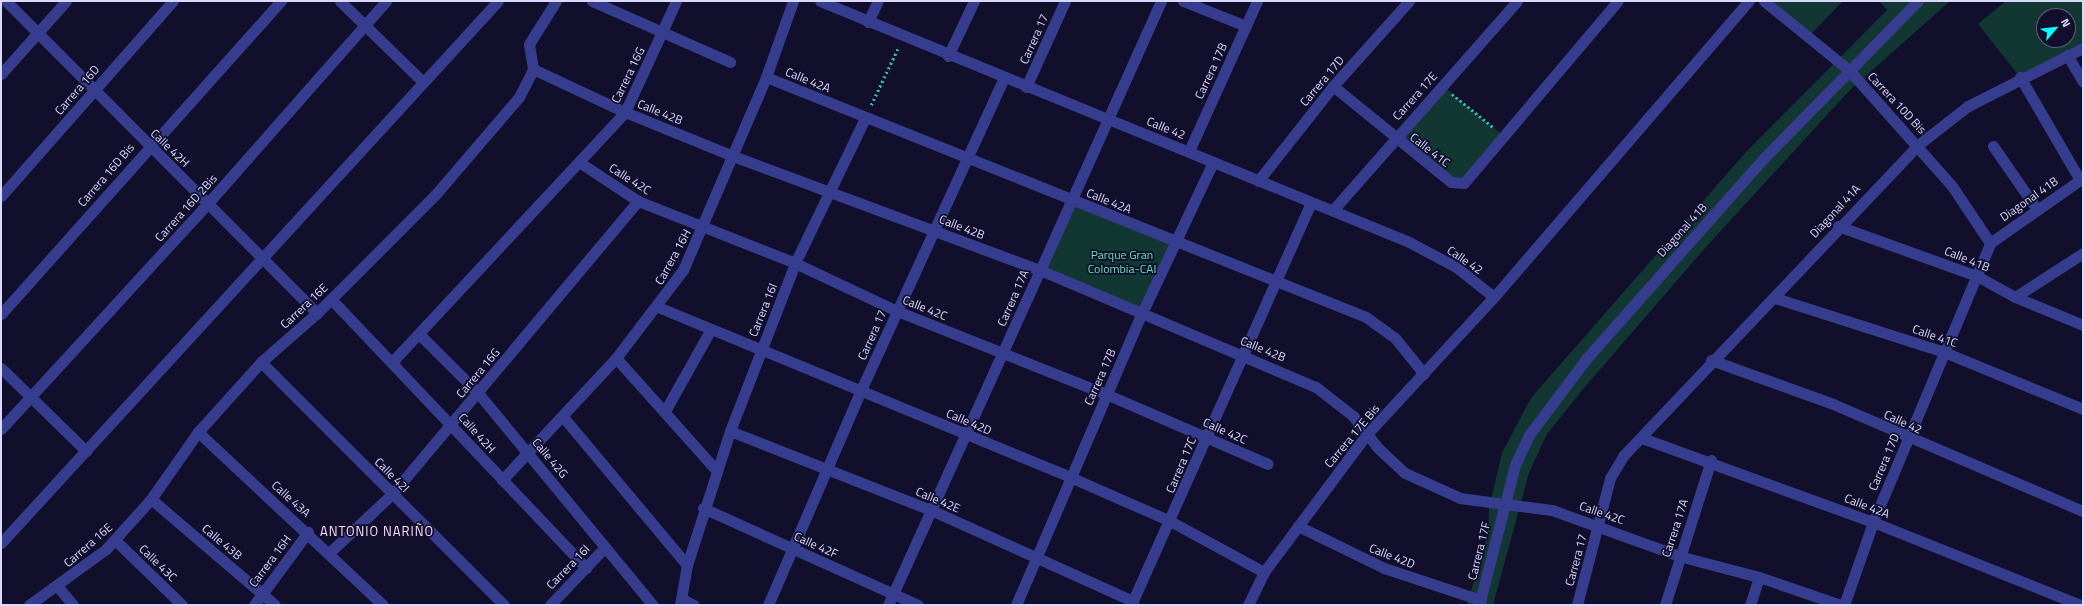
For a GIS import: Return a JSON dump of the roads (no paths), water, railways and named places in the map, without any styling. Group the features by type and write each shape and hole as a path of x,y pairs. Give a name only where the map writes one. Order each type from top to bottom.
{"street":[{"name":"Calle 42H","path":"6,1 93,92 209,202 261,258 317,313"},
{"path":"1,74 66,1"},
{"name":"Carrera 16D","path":"1,196 173,1"},
{"name":"Carrera 16D Bis","path":"1,314 149,145 281,1"},
{"path":"340,1 422,81"},
{"name":"Carrera 16D 2Bis","path":"1,429 32,397 209,202 386,1"},
{"path":"1,543 422,81 498,1"},
{"path":"533,69 529,44 556,1"},
{"path":"592,1 730,62"},
{"name":"Carrera 16G","path":"392,362 625,112 676,1"},
{"name":"Carrera 16H","path":"502,480 564,418 616,358 658,307 683,270 703,230 766,77 793,1"},
{"name":"Calle 42","path":"820,1 948,56 1189,151 1409,242 1456,267 1494,297"},
{"path":"868,22 878,1"},
{"path":"948,56 974,1"},
{"name":"Carrera 17","path":"1026,87 1065,1"},
{"name":"Carrera 17A","path":"888,605 1003,354 1161,1"},
{"path":"1183,1 1246,26"},
{"name":"Carrera 17B","path":"1189,151 1257,1"},
{"name":"Carrera 17D","path":"1258,180 1333,86 1409,1"},
{"name":"Carrera 17E","path":"1333,210 1517,1"},
{"path":"1494,297 1750,1"},
{"name":"Carrera 10D Bis","path":"1764,1 1849,70 1918,145 1952,186 1990,243"},
{"name":"Diagonal 41B","path":"1505,504 1514,465 1548,406 1764,158 1918,1"},
{"name":"Calle 41C","path":"1333,86 1395,138 1457,184 1464,183 1613,3"},
{"name":"Diagonal 41A","path":"1642,438 1711,360 1775,298 1838,226 1918,145 1968,106 2020,77 2083,48"},
{"path":"2067,55 2083,82"},
{"name":"Calle 42B","path":"533,69 625,112 733,156 1040,270 1316,387 1353,416 1367,434"},
{"name":"Carrera 16E","path":"29,605 58,587 115,540 151,499 198,432 261,362 317,313 435,195 518,97 533,69"},
{"name":"Calle 42A","path":"766,77 865,118 1275,281 1382,326 1424,374"},
{"path":"2020,77 2082,179"},
{"name":"Carrera 17","path":"768,605 861,390 969,159 1004,78"},
{"name":"Carrera 16I","path":"681,602 687,564 703,508 761,349 795,264 865,118"},
{"path":"1993,146 2036,208"},
{"name":"Calle 42C","path":"580,162 638,201 703,230 795,264 897,311 1106,394 1207,436 1268,464"},
{"name":"Carrera 17B","path":"1016,605 1142,313 1213,162"},
{"name":"Diagonal 41B","path":"1990,243 2036,208 2082,179"},
{"name":"Carrera 16G","path":"329,553 392,494 452,425 638,201"},
{"name":"Carrera 17C","path":"1132,603 1170,521 1310,202"},
{"name":"Calle 41B","path":"1838,226 1977,276 2015,297 2083,325"},
{"name":"Carrera 17D","path":"1842,605 1873,522 1990,243"},
{"path":"2015,297 2083,254"},
{"name":"Carrera 17E Bis","path":"1251,604 1264,572 1367,434 1494,297"},
{"name":"Calle 41C","path":"1775,298 1944,352 2083,409"},
{"name":"Calle 42H","path":"331,299 586,568"},
{"name":"Calle 42D","path":"658,307 711,330 861,390 965,435 1070,477 1170,521 1264,572"},
{"path":"665,411 711,330"},
{"name":"Calle 42G","path":"419,334 478,393 530,453 653,605"},
{"path":"616,358 665,411 717,471"},
{"name":"Calle 42","path":"1711,360 1771,380 1908,439 2083,511"},
{"name":"Calle 42I","path":"261,362 504,605"},
{"path":"1,368 86,451"},
{"path":"564,418 687,564"},
{"name":"Calle 42E","path":"730,431 828,468 931,510 1132,603"},
{"name":"Calle 43A","path":"198,432 308,532 383,605"},
{"name":"Calle 42C","path":"1367,434 1389,460 1428,486 1460,498 1505,504 1529,505 1599,525 1679,556 1759,577 1842,605"},
{"name":"Calle 42A","path":"1642,438 1711,460 1873,522 2080,605"},
{"name":"Carrera 17","path":"1577,605 1610,478 1623,456 1642,438"},
{"name":"Carrera 17A","path":"1665,605 1679,556 1711,460"},
{"name":"Calle 43B","path":"151,499 263,593 275,605"},
{"name":"Carrera 17F","path":"1480,602 1505,504"},
{"name":"Calle 42F","path":"703,508 918,605"},
{"name":"Calle 42D","path":"1298,526 1384,568 1480,602"},
{"name":"Carrera 16H","path":"254,605 308,532"},
{"name":"Calle 43C","path":"115,540 182,605"},
{"name":"Carrera 16I","path":"557,602 605,547"},
{"path":"1750,605 1759,577"},
{"path":"58,587 73,605"},
{"path":"681,602 694,605"}],"district":[{"name":"ANTONIO NARIÑO","path":"377,531"}],"park label":[{"name":"Parque Gran Colombia-CAI","path":"1122,262"}]}
